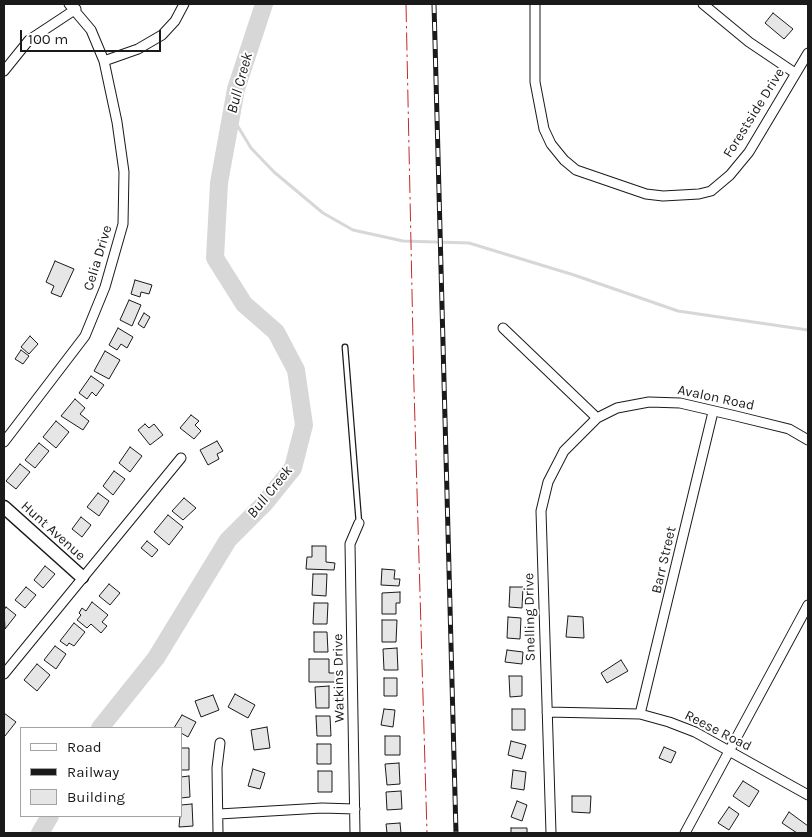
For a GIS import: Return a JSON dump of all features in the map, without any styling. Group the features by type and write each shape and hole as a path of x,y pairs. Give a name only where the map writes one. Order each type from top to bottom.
{"street":[{"path":"104,61 138,49 162,35 174,21 184,4"},
{"name":"Forestside Drive","path":"535,4 535,82 544,129 551,144 564,160 576,170 588,176 646,194 671,196 700,194 711,191 730,175 749,152 808,53"},
{"path":"703,4 749,42 795,73"},
{"path":"4,71 29,40 73,6"},
{"name":"Celia Drive","path":"4,442 85,336 105,287 123,224 124,172 117,122 104,61 91,30 73,6"},
{"path":"503,328 597,418"},
{"name":"Avalon Road","path":"597,418 617,408 649,402 680,403 789,429 808,440"},
{"name":"Barr Street","path":"640,714 713,412"},
{"name":"Snelling Drive","path":"551,833 542,511 548,482 559,458 578,434 597,418"},
{"path":"4,674 181,458"},
{"name":"Hunt Avenue","path":"4,507 82,577"},
{"name":"Watkins Drive","path":"356,833 350,544 359,523"},
{"path":"685,833 808,604"},
{"name":"Reese Road","path":"547,712 640,714 695,732 808,795"},
{"path":"218,833 220,814 217,768 220,743"},
{"path":"220,814 322,808 355,809"}],"lane":[{"path":"345,347 359,523"}],"building":[{"path":"773,13 793,29 784,39 765,23"},
{"path":"55,261 74,269 61,297 51,293 54,286 46,282"},
{"path":"135,280 152,285 149,294 141,292 140,297 131,294"},
{"path":"129,300 141,305 132,326 120,320"},
{"path":"144,313 150,317 144,328 138,324"},
{"path":"118,328 133,337 127,348 121,344 117,350 109,345"},
{"path":"30,336 38,344 29,354 21,347"},
{"path":"21,350 29,356 23,364 15,359"},
{"path":"105,351 120,360 109,379 94,371"},
{"path":"91,376 104,385 96,396 92,392 87,399 79,393"},
{"path":"75,399 85,408 80,414 89,421 83,430 61,416"},
{"path":"191,415 199,421 195,425 201,431 194,439 180,428"},
{"path":"56,421 69,432 56,448 43,437"},
{"path":"145,424 149,428 154,424 163,435 150,445 138,430"},
{"path":"217,441 223,451 217,454 219,459 208,465 200,450"},
{"path":"39,443 49,451 35,468 25,460"},
{"path":"130,447 142,456 130,472 119,463"},
{"path":"20,464 30,472 16,489 6,481"},
{"path":"114,471 125,479 113,495 103,486"},
{"path":"98,493 109,501 99,516 87,507"},
{"path":"184,498 196,508 183,520 172,511"},
{"path":"168,515 183,527 169,545 154,532"},
{"path":"81,517 91,525 82,537 72,529"},
{"path":"147,541 158,550 152,557 141,548"},
{"path":"312,546 326,546 326,562 335,563 334,570 306,569 307,557 312,557"},
{"path":"45,566 55,574 43,588 34,580"},
{"path":"382,569 395,570 394,579 400,579 399,586 381,585"},
{"path":"313,574 327,574 326,596 312,595"},
{"path":"109,584 120,593 110,605 99,596"},
{"path":"26,587 36,595 25,608 15,600"},
{"path":"510,587 523,587 522,608 509,607"},
{"path":"400,592 400,603 396,603 396,614 382,614 382,593"},
{"path":"92,602 108,615 102,622 107,626 101,633 91,624 87,628 77,620 81,615 79,613 82,608 86,611"},
{"path":"314,603 328,603 327,624 313,624"},
{"path":"6,607 16,615 5,629 4,610"},
{"path":"568,616 583,617 584,638 566,637"},
{"path":"508,617 521,618 520,639 507,638"},
{"path":"382,620 397,620 396,642 382,642"},
{"path":"74,623 85,632 74,646 69,643 67,646 60,641"},
{"path":"314,632 327,632 328,652 314,652"},
{"path":"55,646 66,654 56,669 44,660"},
{"path":"397,648 398,670 384,670 383,649"},
{"path":"507,650 523,652 522,664 505,662"},
{"path":"309,659 329,659 329,673 337,673 337,682 309,682"},
{"path":"621,660 628,671 607,683 601,673"},
{"path":"37,664 50,675 37,691 24,680"},
{"path":"509,676 522,676 522,696 510,697"},
{"path":"384,678 397,678 397,696 384,696"},
{"path":"329,686 329,708 316,708 315,687"},
{"path":"235,694 255,705 248,718 228,707"},
{"path":"213,695 219,710 201,717 195,701"},
{"path":"384,709 395,710 393,727 381,725"},
{"path":"512,709 525,709 525,730 512,730"},
{"path":"4,713 16,722 5,736 4,735"},
{"path":"182,715 196,722 188,737 182,734 182,727 175,727"},
{"path":"316,716 330,716 331,736 317,736"},
{"path":"267,727 270,748 254,750 251,730"},
{"path":"385,736 400,736 400,755 385,755"},
{"path":"511,741 526,745 522,759 508,755"},
{"path":"317,744 331,744 331,764 317,764"},
{"path":"664,747 676,752 671,763 659,758"},
{"path":"182,748 189,748 189,770 182,770"},
{"path":"399,763 400,784 387,785 385,764"},
{"path":"253,769 265,773 260,789 248,786"},
{"path":"513,770 526,772 524,790 511,788"},
{"path":"318,771 332,771 332,792 318,792"},
{"path":"189,776 190,797 182,798 182,777"},
{"path":"743,781 759,791 749,807 733,796"},
{"path":"401,791 402,809 387,810 386,792"},
{"path":"572,796 591,796 590,813 572,812"},
{"path":"517,801 527,805 522,821 511,817"},
{"path":"192,804 193,826 179,827 180,817 182,817 182,805"},
{"path":"729,807 739,814 729,830 718,823"},
{"path":"789,812 808,826 808,833 797,833 782,823"},
{"path":"400,823 401,833 387,833 386,824"},
{"path":"511,828 527,828 527,833 511,833"}],"waterway":[{"name":"Bull Creek","path":"101,727 156,658 228,540 264,504 293,468 304,425 296,370 276,332 244,304 215,258 219,183 236,89 264,4"},
{"path":"231,115 251,148 274,172 323,213 353,230 403,241 469,243 574,275 678,311 808,330"},
{"name":"Bull Creek","path":"40,833 49,817"}],"railway":[{"path":"434,4 456,833"}],"power":[{"path":"406,4 414,388 427,833"}]}
